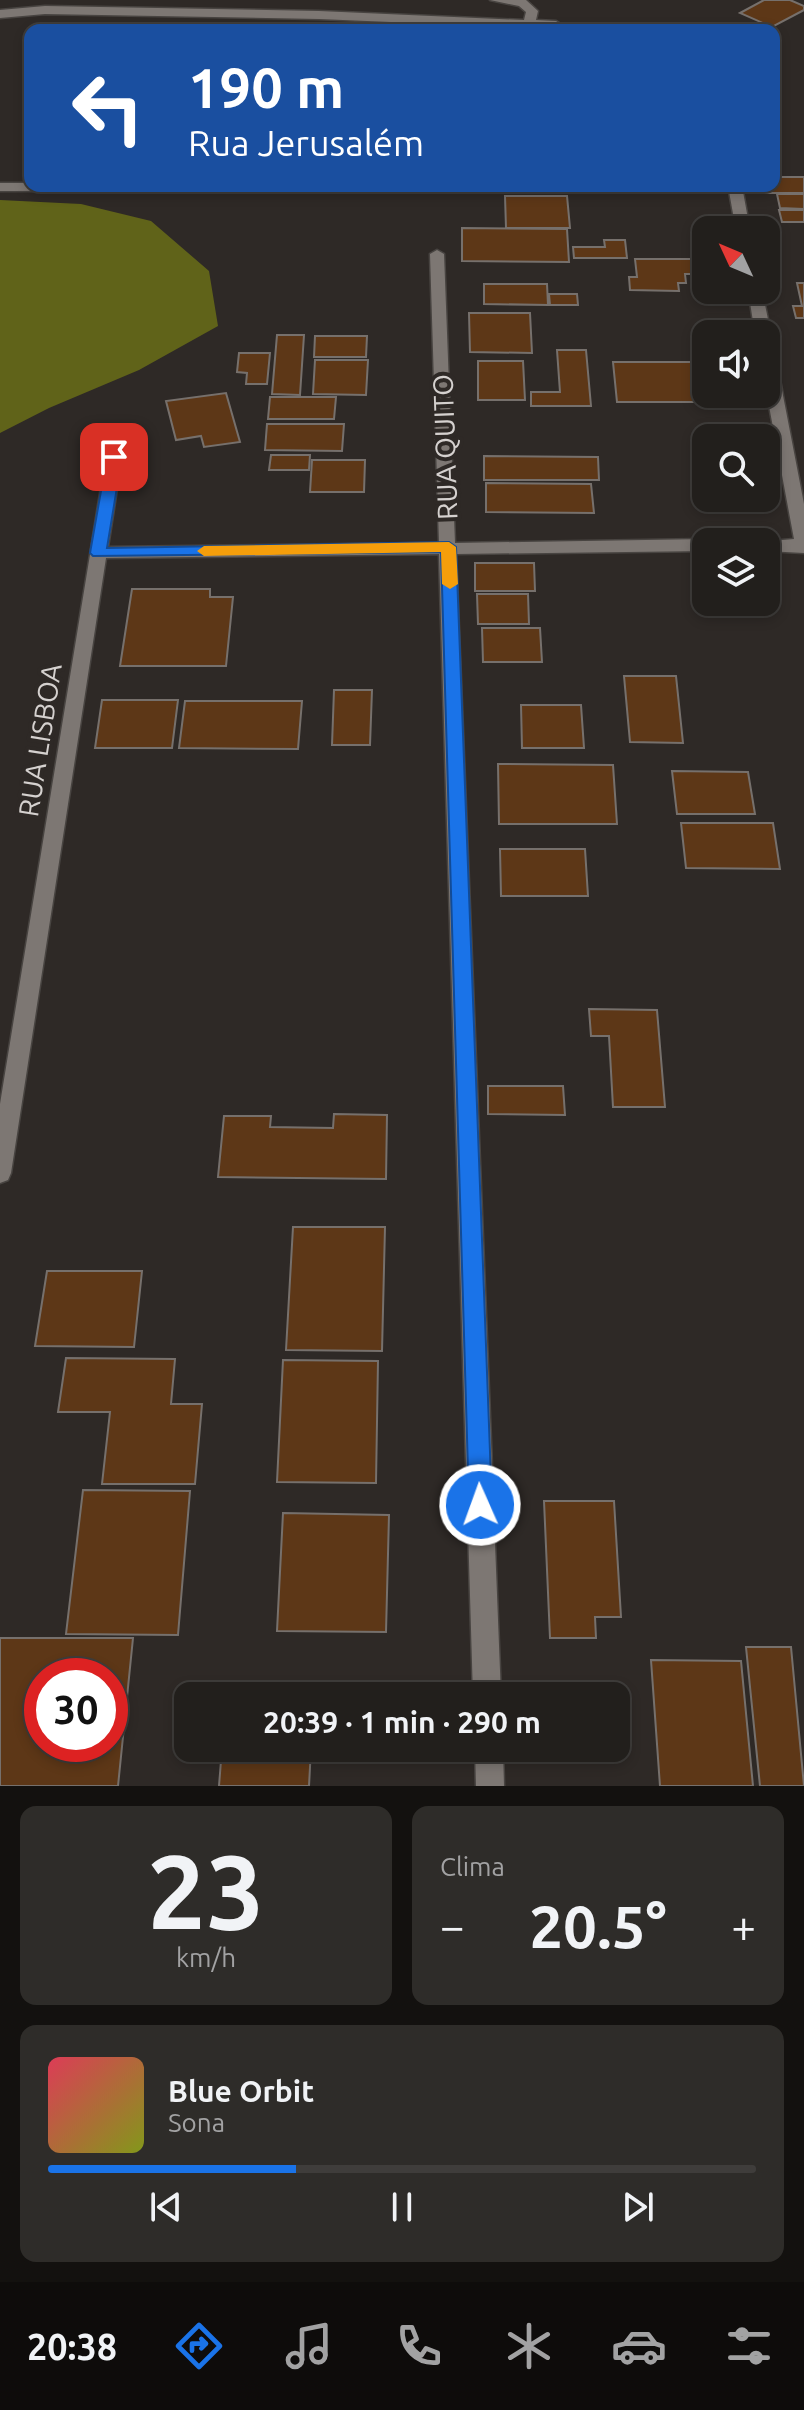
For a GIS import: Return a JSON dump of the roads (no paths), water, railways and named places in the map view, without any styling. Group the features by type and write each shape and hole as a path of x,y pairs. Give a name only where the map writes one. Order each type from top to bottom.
{"street":[{"path":"23,0 45,10"},
{"path":"163,13 175,0"},
{"path":"319,15 330,0"},
{"path":"0,14 45,10 319,15 529,24 532,11 528,7 496,0"},
{"path":"0,187 24,187"},
{"path":"736,192 740,216"},
{"name":"RUA QUITO","path":"437,254 487,1682"},
{"path":"777,408 804,545 780,545"},
{"name":"RUA LISBOA","path":"0,1173 114,457"},
{"path":"98,553 692,545"},
{"path":"489,1762 490,1786"}]}
